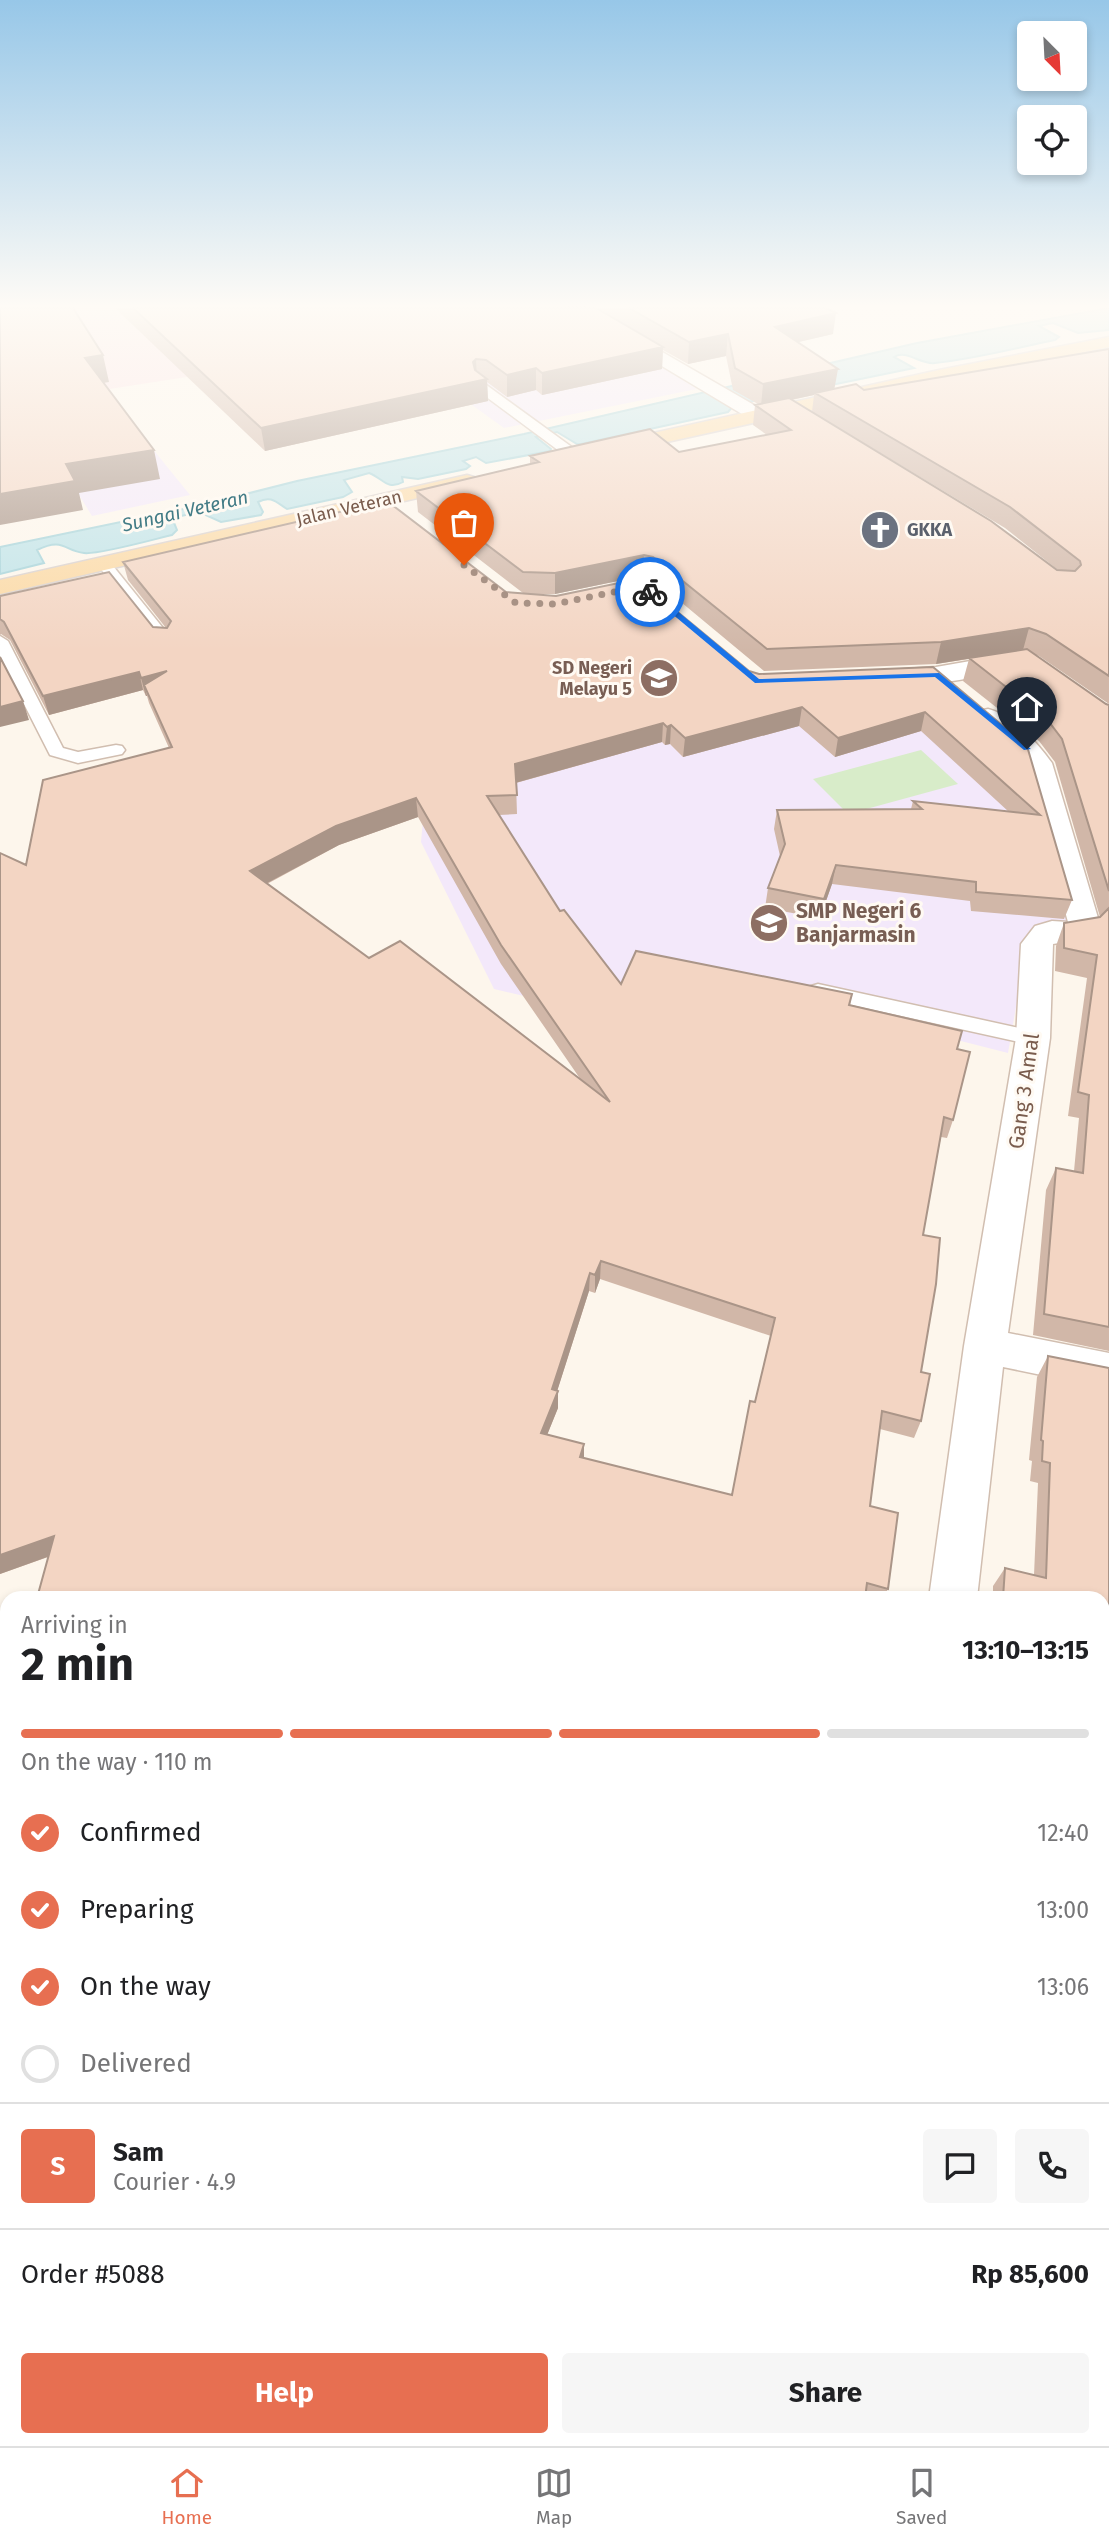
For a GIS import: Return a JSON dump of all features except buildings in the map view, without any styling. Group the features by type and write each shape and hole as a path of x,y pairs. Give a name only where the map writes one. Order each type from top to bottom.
{"main road":[{"path":"548,463 570,453 707,422"},
{"name":"Jalan Veteran","path":"0,587 493,475"}],"street":[{"path":"384,500 404,517"},
{"path":"861,677 936,675 1013,661 1034,666"},
{"name":"Gang 3 Amal","path":"936,675 1027,749 1038,763 1086,928 1080,932 1047,931 1041,935 1037,944 1033,1038 985,1346 954,1591"},
{"path":"985,1346 1109,1371"}],"lane":[{"path":"528,422 570,453"},
{"path":"104,564 113,584 165,641"},
{"path":"0,640 56,751 67,758 80,759 116,750"},
{"path":"802,987 1033,1038"}],"shaded area":[{"path":"83,422 131,422 190,495 92,516 57,459"},
{"path":"496,422 533,422 504,428"},
{"name":"SMP Negeri 6 Banjarmasin","path":"943,683 1077,921 1041,927 1029,932 1008,1053 851,1013 678,1032 494,989 421,842 429,755 747,686"}],"green space":[{"path":"921,750 958,784 848,814 813,779"}],"water":[{"name":"Sungai Veteran","path":"575,422 681,422 581,444 557,432 536,437 551,449 550,451 486,463 476,457 463,461 470,466 466,469 418,479 402,477 403,482 393,485 369,473 344,480 352,492 343,497 287,509 273,500 266,499 258,502 263,512 261,515 221,522 199,512 172,518 177,530 172,535 101,552 84,553 58,545 46,546 37,550 44,563 0,574 0,547"}],"way so far":[{"path":"464,565 516,603 555,604 643,586 650,592"}],"place":[{"name":"GKKA","path":"880,530"},
{"name":"SD Negeri Melayu 5","path":"659,678"},
{"name":"SMP Negeri 6 Banjarmasin","path":"769,923"}],"route":[{"path":"650,592 757,681 936,675 1027,749"}]}
